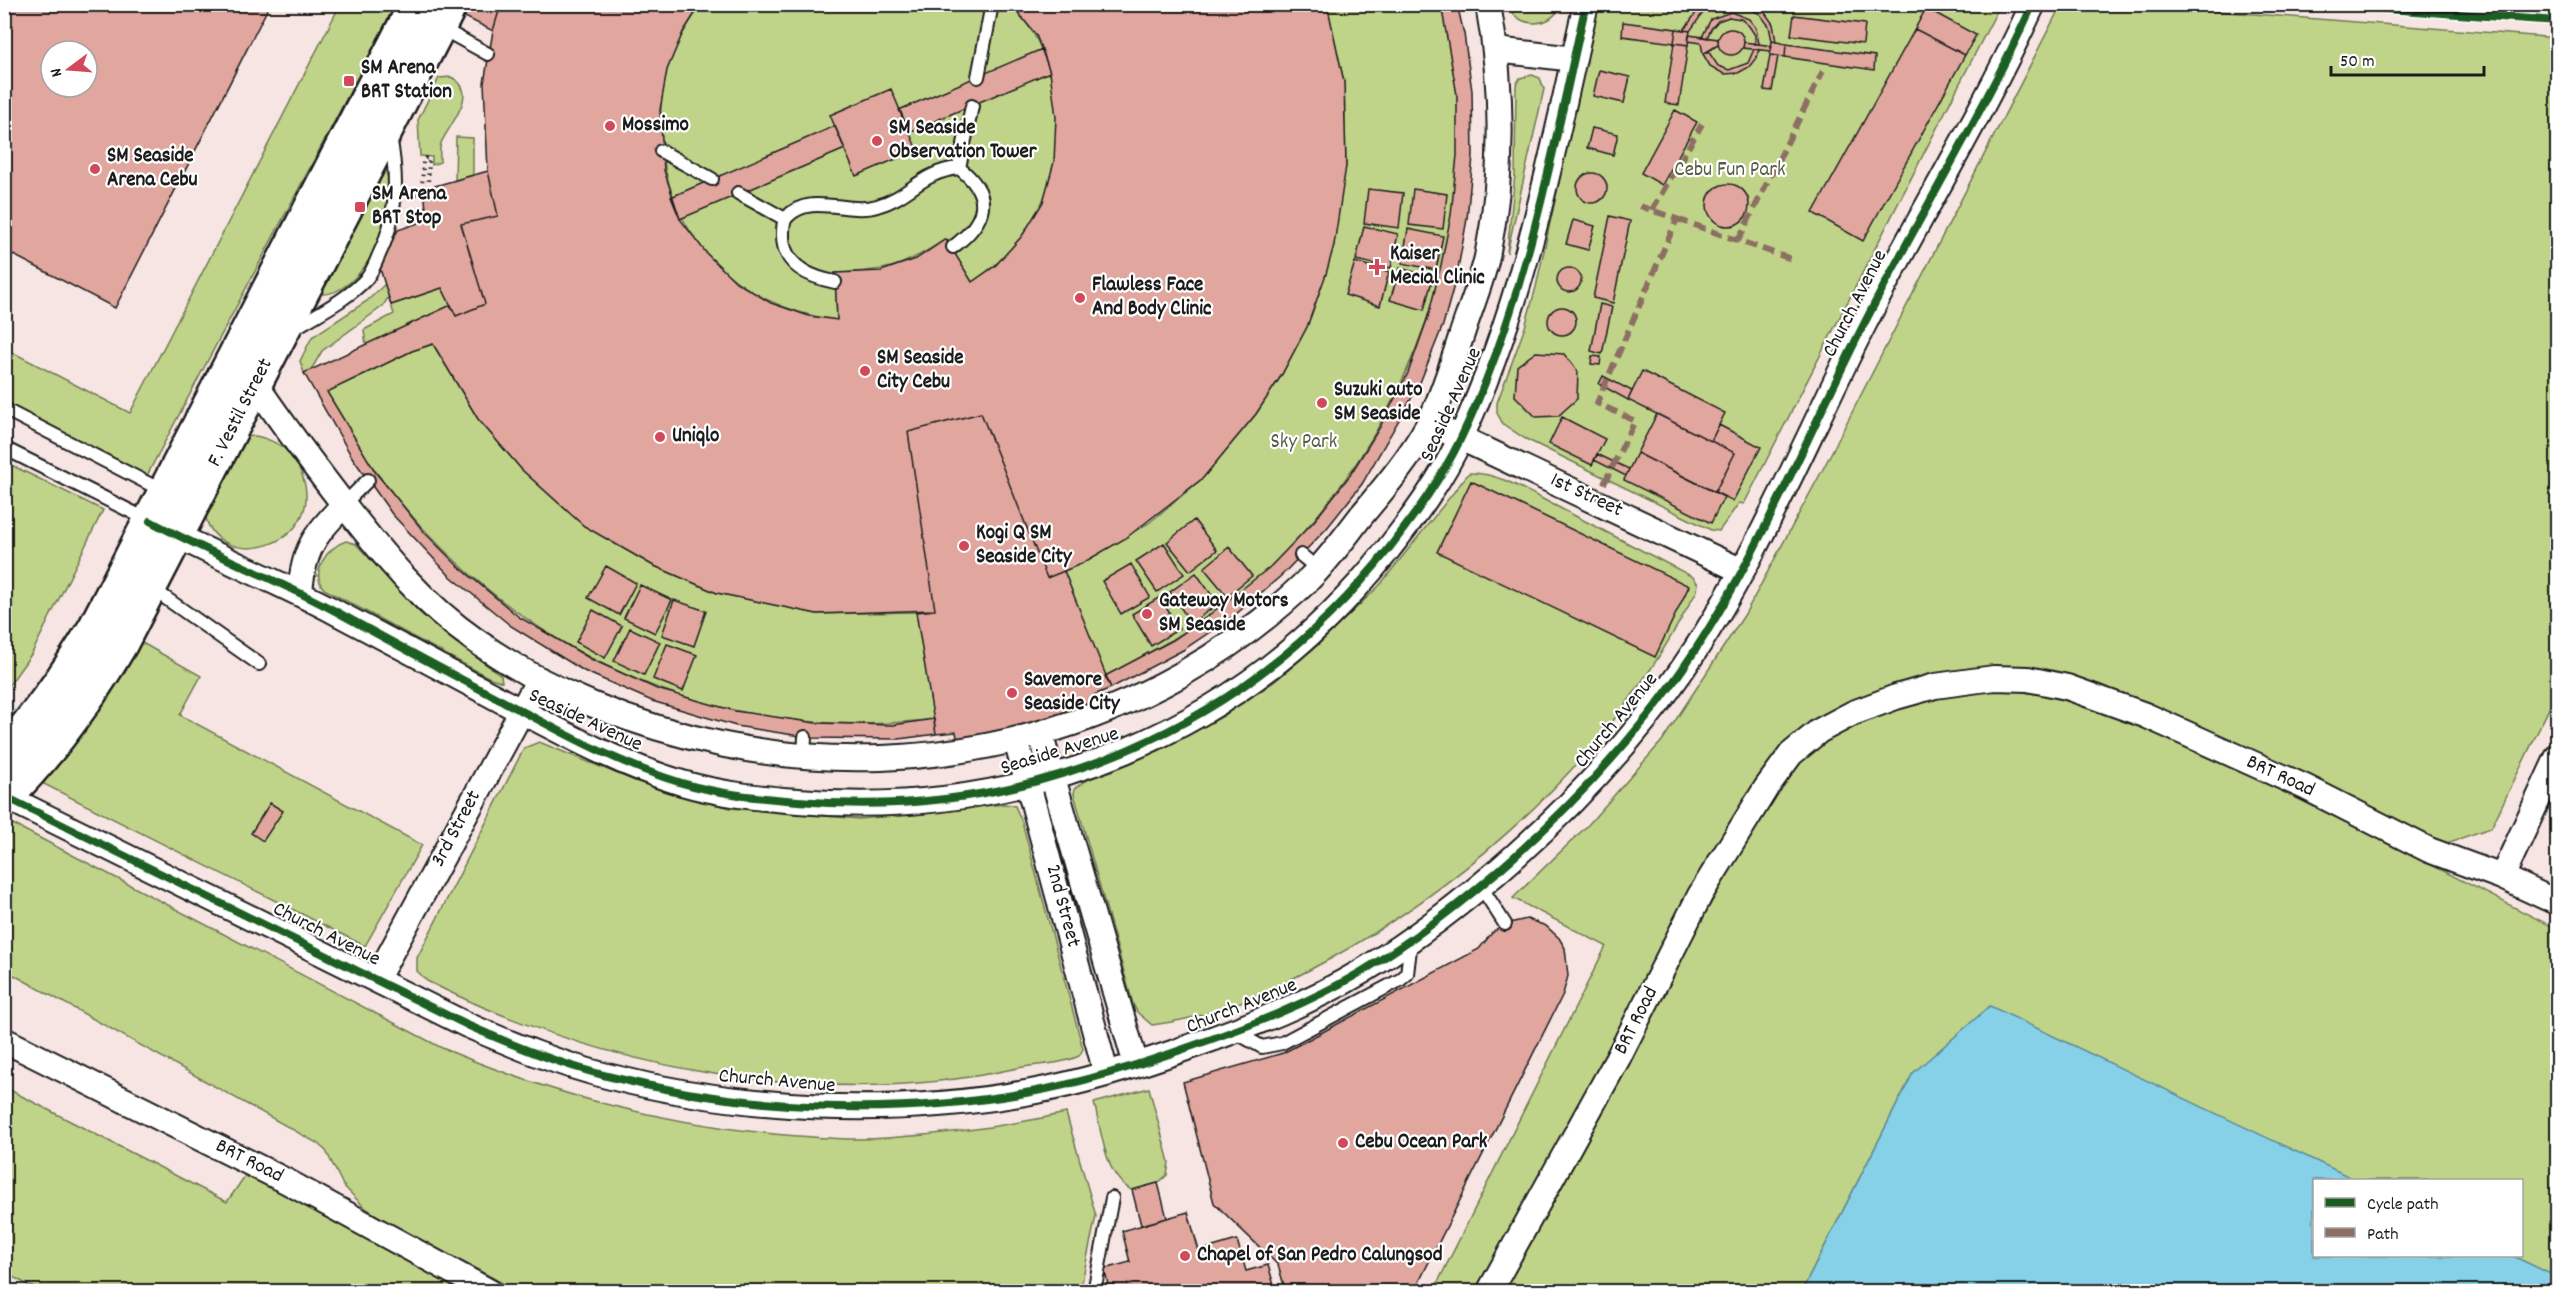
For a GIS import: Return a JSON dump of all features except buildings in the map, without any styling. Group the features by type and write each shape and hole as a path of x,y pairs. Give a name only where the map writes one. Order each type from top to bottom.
{"main road":[{"name":"F. Vestil Street","path":"164,529 166,492 434,13"},
{"name":"F. Vestil Street","path":"5,797 59,737 94,689 138,578 164,529 256,385 280,337 375,118"},
{"name":"F. Vestil Street","path":"4,753 34,720 138,578"}],"street":[{"name":"Seaside Avenue","path":"256,385 375,545 412,587 473,639 539,679 626,718 696,739 769,754 805,747 887,759 933,755 1017,740 1105,713 1173,681 1223,650 1265,618 1310,562 1405,461 1429,423 1448,376 1486,259 1496,188 1500,123 1496,50 1488,4"},
{"name":"Seaside Avenue","path":"164,529 300,592 564,735 622,761 682,783 746,796 886,805 938,801 1028,784 1122,754 1154,740 1242,688 1285,656 1338,608 1369,574 1432,490 1462,437 1507,319 1544,191 1586,4"},
{"name":"Church Avenue","path":"5,797 467,1025 533,1054 609,1077 703,1094 793,1105 895,1107 966,1101 1031,1092 1136,1065 1233,1032 1319,996 1363,971 1411,938 1480,885 1571,803 1648,716 1691,657 1742,571 1865,323 2006,63 2033,4"},
{"path":"1496,50 1574,59"},
{"name":"1st Street","path":"1429,423 1742,571"},
{"path":"300,592 302,564 313,539 344,504"},
{"name":"BRT Road","path":"1489,1292 1618,1058 1700,895 1766,788 1791,754 1819,731 1864,709 1935,686 1994,678 2028,679 2067,687 2145,715 2305,787 2429,850 2502,877 2558,903"},
{"name":"3rd Street","path":"376,980 539,679"},
{"name":"2nd Street","path":"1040,733 1136,1065"},
{"name":"2nd Street","path":"1017,740 1106,1073"},
{"path":"2502,877 2558,756"},
{"name":"BRT Road","path":"4,1040 286,1181 490,1292"}],"lane":[{"path":"978,76 992,4"},
{"path":"434,13 488,54"},
{"path":"959,168 972,106"},
{"path":"280,337 344,298 368,277 387,239 396,199 396,169 375,118"},
{"path":"661,151 712,179"},
{"path":"835,282 808,274 795,266 788,254 783,236 784,219 793,211 806,206 873,208 897,199 930,174 959,168"},
{"path":"952,247 979,223 983,210 982,197 976,183 959,168"},
{"path":"738,193 784,219"},
{"path":"4,409 166,492"},
{"path":"4,448 164,529"},
{"path":"344,504 368,480"},
{"path":"138,578 259,664"},
{"path":"1480,885 1505,924"},
{"path":"1094,1292 1112,1198"}],"path":[{"path":"396,199 422,193 423,161 426,159 429,161 428,188"}],"green space":[{"path":"340,5 396,5 144,481 5,409 4,348 130,413"},
{"path":"701,5 1011,5 1027,25 1040,47 1055,97 1057,124 1051,176 1043,201 1022,237 1004,257 972,282 946,239 894,266 868,271 835,273 837,320 801,312 767,300 738,282 712,260 691,233 676,203 665,169 661,116 665,77 678,43"},
{"name":"Sky Park","path":"1327,5 1441,5 1456,83 1457,160 1450,225 1436,288 1415,350 1388,409 1355,465 1316,518 1271,566 1234,598 1193,627 1105,676 1064,571 1149,523 1203,478 1256,414 1281,376 1307,327 1346,166 1344,82"},
{"path":"1508,5 1561,5 1557,13 1550,18 1534,23 1519,18 1512,13"},
{"name":"Cebu Fun Park","path":"1598,5 2000,5 1744,504 1739,503 1719,531 1711,530 1524,438 1503,424 1497,413 1497,403 1525,327 1536,287"},
{"path":"2061,5 2139,5 2557,38 2557,692 2491,828 2444,844 2046,674 1832,712 1802,730 1782,750 1625,1022 1481,1291 1433,1292 1606,946 1513,898 1588,825 1662,741 1745,614 1824,467"},
{"path":"1532,75 1540,78 1544,89 1507,253 1515,175 1516,85 1520,78"},
{"path":"451,77 460,83 463,99 461,108 441,143 440,162 432,165 432,157 420,156 418,120 439,78"},
{"path":"456,137 473,138 473,175 455,180"},
{"path":"381,164 388,180 390,200 377,246 364,267 349,283 332,293 314,293"},
{"path":"385,284 389,296 383,306 322,351 311,370 304,373 300,361 312,337 367,301"},
{"path":"442,288 451,305 366,345 364,330 394,314 391,305"},
{"path":"433,344 478,419 522,470 584,526 652,565 717,593 817,614 916,612 934,719 852,724 772,717 695,700 622,673 553,636 488,590 430,536 377,473 327,392 412,351"},
{"path":"256,436 278,444 289,453 301,472 306,498 300,519 287,535 269,544 249,548 229,544 214,533 205,514 245,437"},
{"path":"5,462 103,510 32,653 5,691"},
{"path":"1469,473 1492,476 1526,490 1693,577 1698,584 1697,591 1648,673 1582,758 1506,834 1464,869 1421,902 1376,932 1287,981 1222,1009 1152,1025 1138,1013 1133,1004 1074,794 1075,788 1089,779 1158,751 1223,716 1274,682 1318,645 1379,586"},
{"path":"346,541 356,544 420,613 464,649 501,675 502,682 488,677 324,589 319,575 323,561 327,554"},
{"path":"137,640 201,676 180,715 422,845 365,946 42,783 112,690"},
{"path":"1998,689 2029,693 2088,707 2146,729 2313,806 2557,929 2557,1291 2486,1257 2523,1257 2523,1179 2331,1179 1913,1073 1802,1291 1503,1292 1584,1145 1709,907 1780,786 1811,750 1829,736 1850,725 1900,707"},
{"path":"539,742 635,781 730,808 860,819 1005,804 1015,806 1022,822 1083,1049 1079,1056 1055,1063 939,1081 864,1085 788,1083 713,1074 638,1059 565,1038 494,1012 427,981 417,971 417,958 524,748"},
{"path":"9,822 442,1048 523,1079 604,1104 730,1129 845,1139 954,1132 1066,1113 1096,1216 1080,1291 518,1291 387,1222 363,1206 343,1185 326,1151 317,1143 5,970 4,826"},
{"path":"4,1087 227,1202 249,1170 470,1291 40,1291 5,1273"},
{"path":"1149,1088 1169,1162 1167,1175 1158,1183 1132,1190 1115,1175 1110,1164 1094,1103"}],"water":[{"path":"1990,1006 2354,1179 2313,1179 2313,1257 2515,1257 2557,1277 2557,1291 1802,1291 1913,1073"}],"marked path":[{"path":"1738,241 1823,71"},
{"path":"1652,210 1702,124"},
{"path":"1596,500 1635,421 1597,403 1677,219 1640,206"},
{"path":"1677,219 1794,260"}],"cycle path":[{"path":"150,521 314,600 579,741 619,760 696,787 783,800 884,803 968,795 1049,778 1127,750 1201,713 1269,667 1333,611 1390,547 1436,482 1453,454 1483,389 1520,281 1549,170 1586,4"},
{"path":"4,796 467,1025 571,1066 659,1088 711,1097 818,1106 926,1105 979,1100 1052,1088 1094,1078 1155,1059 1259,1021 1301,1003 1361,972 1439,919 1477,889 1551,823 1617,753 1647,717 1681,672 1739,577 1863,326 1993,86 2033,4"},
{"path":"2316,4 2558,21"}],"place":[{"name":"SM Arena BRT Station","path":"349,81"},
{"name":"Mossimo","path":"610,126"},
{"name":"SM Seaside Observation Tower","path":"877,141"},
{"name":"SM Seaside Arena Cebu","path":"95,169"},
{"name":"SM Arena BRT Stop","path":"360,207"},
{"name":"Kaiser Mecial Clinic","path":"1377,267"},
{"name":"Flawless Face And Body Clinic","path":"1080,298"},
{"name":"SM Seaside City Cebu","path":"865,371"},
{"name":"Suzuki auto SM Seaside","path":"1322,403"},
{"name":"Uniqlo","path":"660,437"},
{"name":"Kogi Q SM Seaside City","path":"964,546"},
{"name":"Gateway Motors SM Seaside","path":"1147,614"},
{"name":"Savemore Seaside City","path":"1012,693"},
{"name":"Cebu Ocean Park","path":"1343,1143"},
{"name":"Chapel of San Pedro Calungsod","path":"1185,1256"}]}
